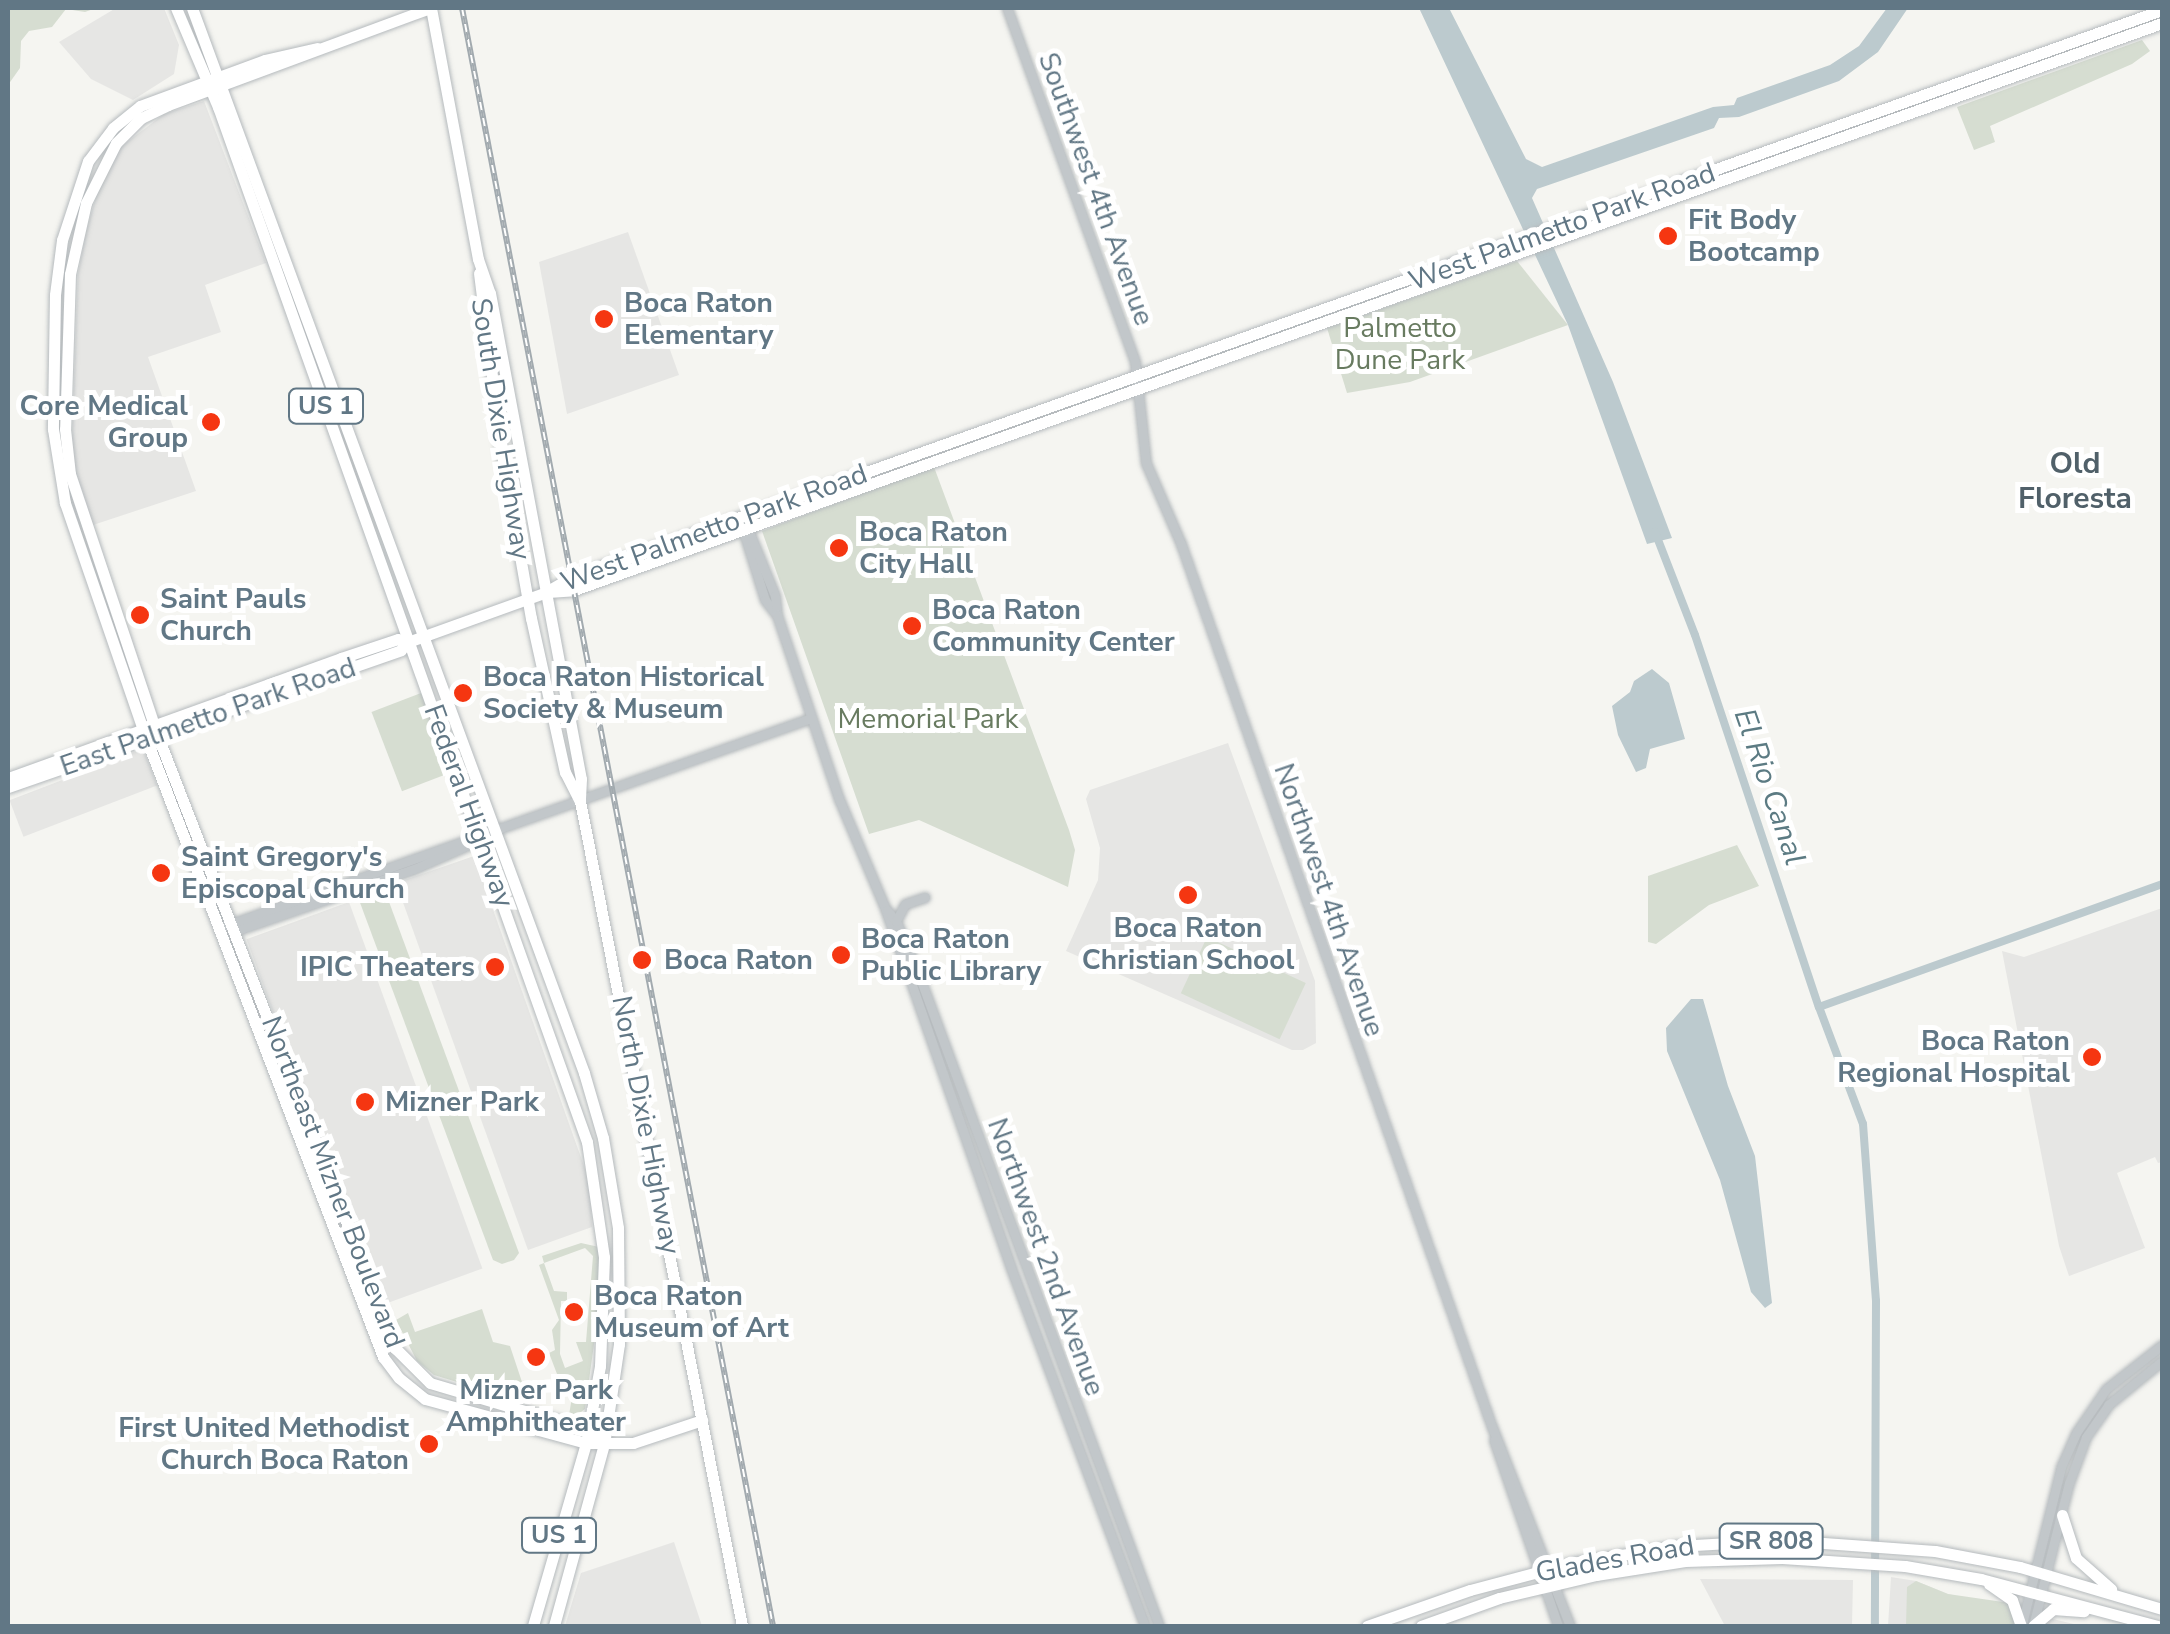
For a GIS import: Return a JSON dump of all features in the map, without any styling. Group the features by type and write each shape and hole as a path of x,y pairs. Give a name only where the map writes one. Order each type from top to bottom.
{"main road":[{"name":"Federal Highway","path":"176,8 215,83 254,176 412,640 575,1100 596,1189 602,1232 602,1345 588,1436 533,1626"},
{"name":"Federal Highway","path":"192,8 238,164 333,426 358,462 412,640"},
{"name":"Northeast Mizner Boulevard","path":"431,8 215,83 140,118 116,142 90,192 70,274 66,412 70,474 150,731 402,1360 430,1383 499,1404 604,1444"},
{"name":"South Dixie Highway","path":"431,8 478,259 498,431 528,598"},
{"name":"West Palmetto Park Road","path":"742,524 934,447 1511,252 1677,185 2162,10"},
{"name":"West Palmetto Park Road","path":"1569,231 1640,212 2162,24"},
{"path":"238,164 254,176"},
{"path":"1693,193 1731,174 1732,166"},
{"path":"1640,212 1644,204 1671,193 1677,185"},
{"name":"South Dixie Highway","path":"478,259 490,294 544,592"},
{"name":"West Palmetto Park Road","path":"544,592 567,578 948,454 1138,380"},
{"path":"948,454 968,435"},
{"path":"919,464 934,447"},
{"name":"East Palmetto Park Road","path":"8,787 341,658 398,640 412,640 544,592"},
{"name":"North Dixie Highway","path":"544,592 581,779 580,801 742,1626"},
{"name":"North Dixie Highway","path":"528,598 565,772 580,801"},
{"name":"East Palmetto Park Road","path":"8,778 150,731"},
{"name":"Federal Highway","path":"484,835 587,1084 616,1204 619,1344 604,1444 554,1626"},
{"name":"Northeast Mizner Boulevard","path":"228,929 383,1357 421,1396 494,1418 588,1436"},
{"path":"289,1106 312,1130"},
{"path":"311,1164 340,1204"},
{"path":"596,1189 607,1203 616,1204"},
{"path":"602,1232 620,1254"},
{"path":"494,1418 499,1404"},
{"path":"604,1444 632,1443 702,1420"},
{"path":"2062,1515 2076,1558 2118,1595"},
{"name":"Glades Road","path":"1367,1626 1542,1570 1692,1544 1851,1542 1906,1547 2042,1572 2162,1608"},
{"name":"Glades Road","path":"1421,1626 1548,1586 1684,1561 1905,1566 2036,1592 2158,1626"},
{"path":"1981,1579 2012,1600 2021,1626"},
{"path":"2033,1626 2058,1608 2123,1616"}],"street":[{"name":"Southwest 4th Avenue","path":"1007,8 1138,380"},
{"name":"Northwest 4th Avenue","path":"1138,380 1146,463 1180,544 1548,1586 1558,1626"},
{"name":"Northwest 2nd Avenue","path":"742,524 765,600 777,615 1011,1268 1146,1626"},
{"path":"228,929 414,869 484,835 811,718"},
{"path":"896,921 905,904 925,897"},
{"name":"Northwest 2nd Avenue","path":"885,908 896,921 1159,1626"},
{"path":"2042,1572 2062,1468 2082,1421 2106,1389 2162,1345"},
{"path":"2021,1626 2062,1515 2077,1458 2093,1426 2117,1397 2162,1360"},
{"name":"Northwest 4th Avenue","path":"1548,1586 1570,1626"},
{"path":"2033,1626 2036,1592"}],"shaded area":[{"path":"116,8 164,8 179,45 174,74 133,100 91,79 59,42"},
{"path":"1419,8 1449,8 1526,159 1542,167 1713,107 1734,105 1737,98 1830,65 1859,46 1887,8 1908,8 1878,52 1839,81 1739,117 1719,118 1714,128 1537,189 1532,198 1613,382 1672,538 1647,544 1568,325"},
{"path":"204,101 266,263 205,285 221,332 148,357 196,491 93,525 75,476 72,442 78,274 86,232 101,179 122,146 164,114"},
{"name":"Boca Raton Elementary","path":"628,232 679,375 567,414 539,262"},
{"path":"1652,669 1669,683 1685,739 1650,749 1646,768 1636,772 1618,735 1612,706 1630,692 1634,681"},
{"name":"Boca Raton Christian School","path":"1228,743 1315,981 1316,1043 1303,1050 1292,1050 1066,951 1098,880 1100,848 1086,799 1090,790"},
{"path":"143,749 157,785 23,837 9,800"},
{"name":"Mizner Park","path":"474,856 589,1180 592,1227 528,1250 396,883"},
{"name":"Mizner Park","path":"349,902 482,1268 380,1306 247,939"},
{"name":"Boca Raton Regional Hospital","path":"2162,908 2162,1162 2158,1163 2155,1157 2117,1173 2145,1248 2069,1276 2059,1246 2002,951 2024,957"},
{"path":"1691,999 1703,999 1728,1086 1755,1156 1772,1303 1765,1308 1751,1292 1720,1180 1667,1051 1666,1028"},
{"path":"674,1542 702,1626 565,1626 581,1573"},
{"path":"1891,1577 1916,1581 1948,1594 2082,1626 1888,1626"},
{"path":"1700,1579 1853,1580 1852,1626 1725,1626"}],"green space":[{"path":"8,8 96,8 85,12 66,9 52,27 29,31 21,41 20,68 8,85"},
{"path":"2142,40 2150,51 2132,64 1990,126 1995,142 1974,150 1957,107"},
{"name":"Palmetto Dune Park","path":"1517,261 1568,325 1410,382 1347,393 1327,328"},
{"name":"Memorial Park","path":"934,467 1069,830 1075,850 1068,887 919,820 869,834 762,531"},
{"path":"421,693 451,772 402,791 372,712"},
{"path":"1737,845 1759,886 1709,905 1656,944 1648,942 1648,876"},
{"name":"Mizner Park","path":"377,886 385,891 519,1253 514,1260 502,1264 493,1260 359,900 361,891"},
{"path":"1207,937 1306,983 1280,1039 1181,993"},
{"path":"581,1243 599,1247 600,1301 585,1409 573,1418 569,1415 572,1397 565,1395 549,1353 555,1350 552,1330 559,1320 539,1265 544,1263 542,1256","holes":["585,1248 593,1256 586,1342 576,1342 583,1361 565,1368 560,1354 561,1301 567,1301 567,1292 554,1291 544,1263"]},
{"path":"482,1309 493,1342 510,1346 522,1382 516,1400 434,1375 417,1361 396,1320 408,1313 415,1332"},
{"path":"1916,1581 1948,1594 2010,1603 2015,1626 1906,1626 1907,1587"}],"waterway":[{"name":"El Rio Canal","path":"1655,532 1695,635 1819,1007 1863,1124 1876,1301 1875,1626"},
{"path":"1819,1007 2162,884"}],"railway":[{"path":"462,8 773,1626"}],"place":[{"name":"Fit Body Bootcamp","path":"1668,236"},
{"name":"Boca Raton Elementary","path":"604,319"},
{"name":"Core Medical Group","path":"211,422"},
{"name":"Boca Raton City Hall","path":"839,548"},
{"name":"Saint Pauls Church","path":"140,615"},
{"name":"Boca Raton Community Center","path":"912,626"},
{"name":"Boca Raton Historical Society & Museum","path":"463,693"},
{"name":"Saint Gregory's Episcopal Church","path":"161,873"},
{"name":"Boca Raton Christian School","path":"1188,895"},
{"name":"Boca Raton Public Library","path":"841,955"},
{"name":"Boca Raton","path":"642,960"},
{"name":"IPIC Theaters","path":"495,967"},
{"name":"Boca Raton Regional Hospital","path":"2092,1057"},
{"name":"Mizner Park","path":"365,1102"},
{"name":"Boca Raton Museum of Art","path":"574,1312"},
{"name":"Mizner Park Amphitheater","path":"536,1357"},
{"name":"First United Methodist Church Boca Raton","path":"429,1444"}],"district":[{"name":"Old Floresta","path":"2075,481"}]}
